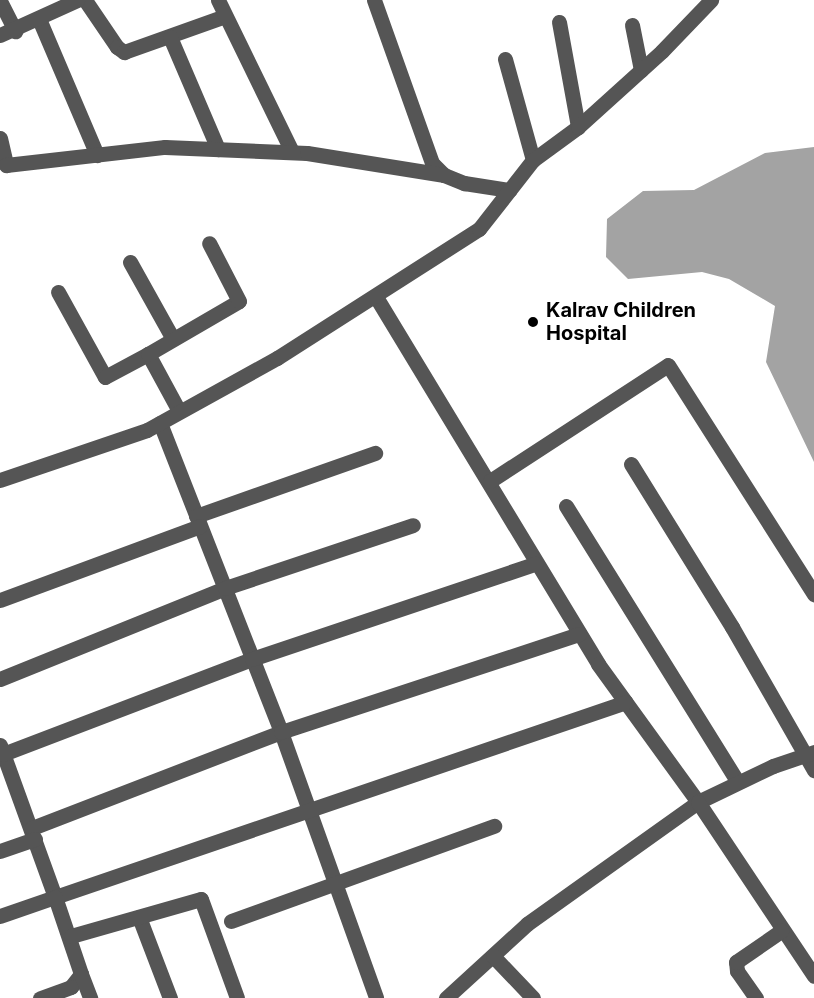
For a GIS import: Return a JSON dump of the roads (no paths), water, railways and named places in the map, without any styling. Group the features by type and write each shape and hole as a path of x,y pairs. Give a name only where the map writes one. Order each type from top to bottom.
{"street":[{"path":"0,1 8,33 78,0"},
{"path":"86,0 124,52 225,16"},
{"path":"218,0 292,152"},
{"path":"374,0 432,163 444,175"},
{"path":"0,480 160,423 277,358 479,229 533,160 578,127 641,70 711,0"},
{"path":"39,19 97,155"},
{"path":"559,22 578,127"},
{"path":"632,25 641,70"},
{"path":"170,37 218,149"},
{"path":"506,59 533,160"},
{"path":"0,138 3,166 165,147 292,152 444,175 464,183 509,190"},
{"path":"58,292 105,377 239,301 209,243"},
{"path":"130,262 173,339"},
{"path":"375,297 490,481 535,564 579,634 698,802 781,931 814,976"},
{"path":"148,354 180,411"},
{"path":"490,481 668,365 814,594"},
{"path":"160,423 281,732 333,886 376,998"},
{"path":"0,600 375,453"},
{"path":"631,464 810,753 814,770"},
{"path":"566,506 738,782"},
{"path":"0,679 225,588 413,525"},
{"path":"90,998 71,936 55,897 34,833 4,759 252,659 535,564"},
{"path":"0,850 34,833 281,732 579,634"},
{"path":"0,916 626,702"},
{"path":"446,998 527,924 698,802 738,782 810,753"},
{"path":"231,921 494,826"},
{"path":"71,936 201,898 237,998"},
{"path":"139,917 170,998"},
{"path":"756,998 737,971 736,962 781,931"},
{"path":"493,956 533,998"},
{"path":"40,998 71,987 81,974"}],"place":[{"name":"Kalrav Children Hospital","path":"533,322"}]}
